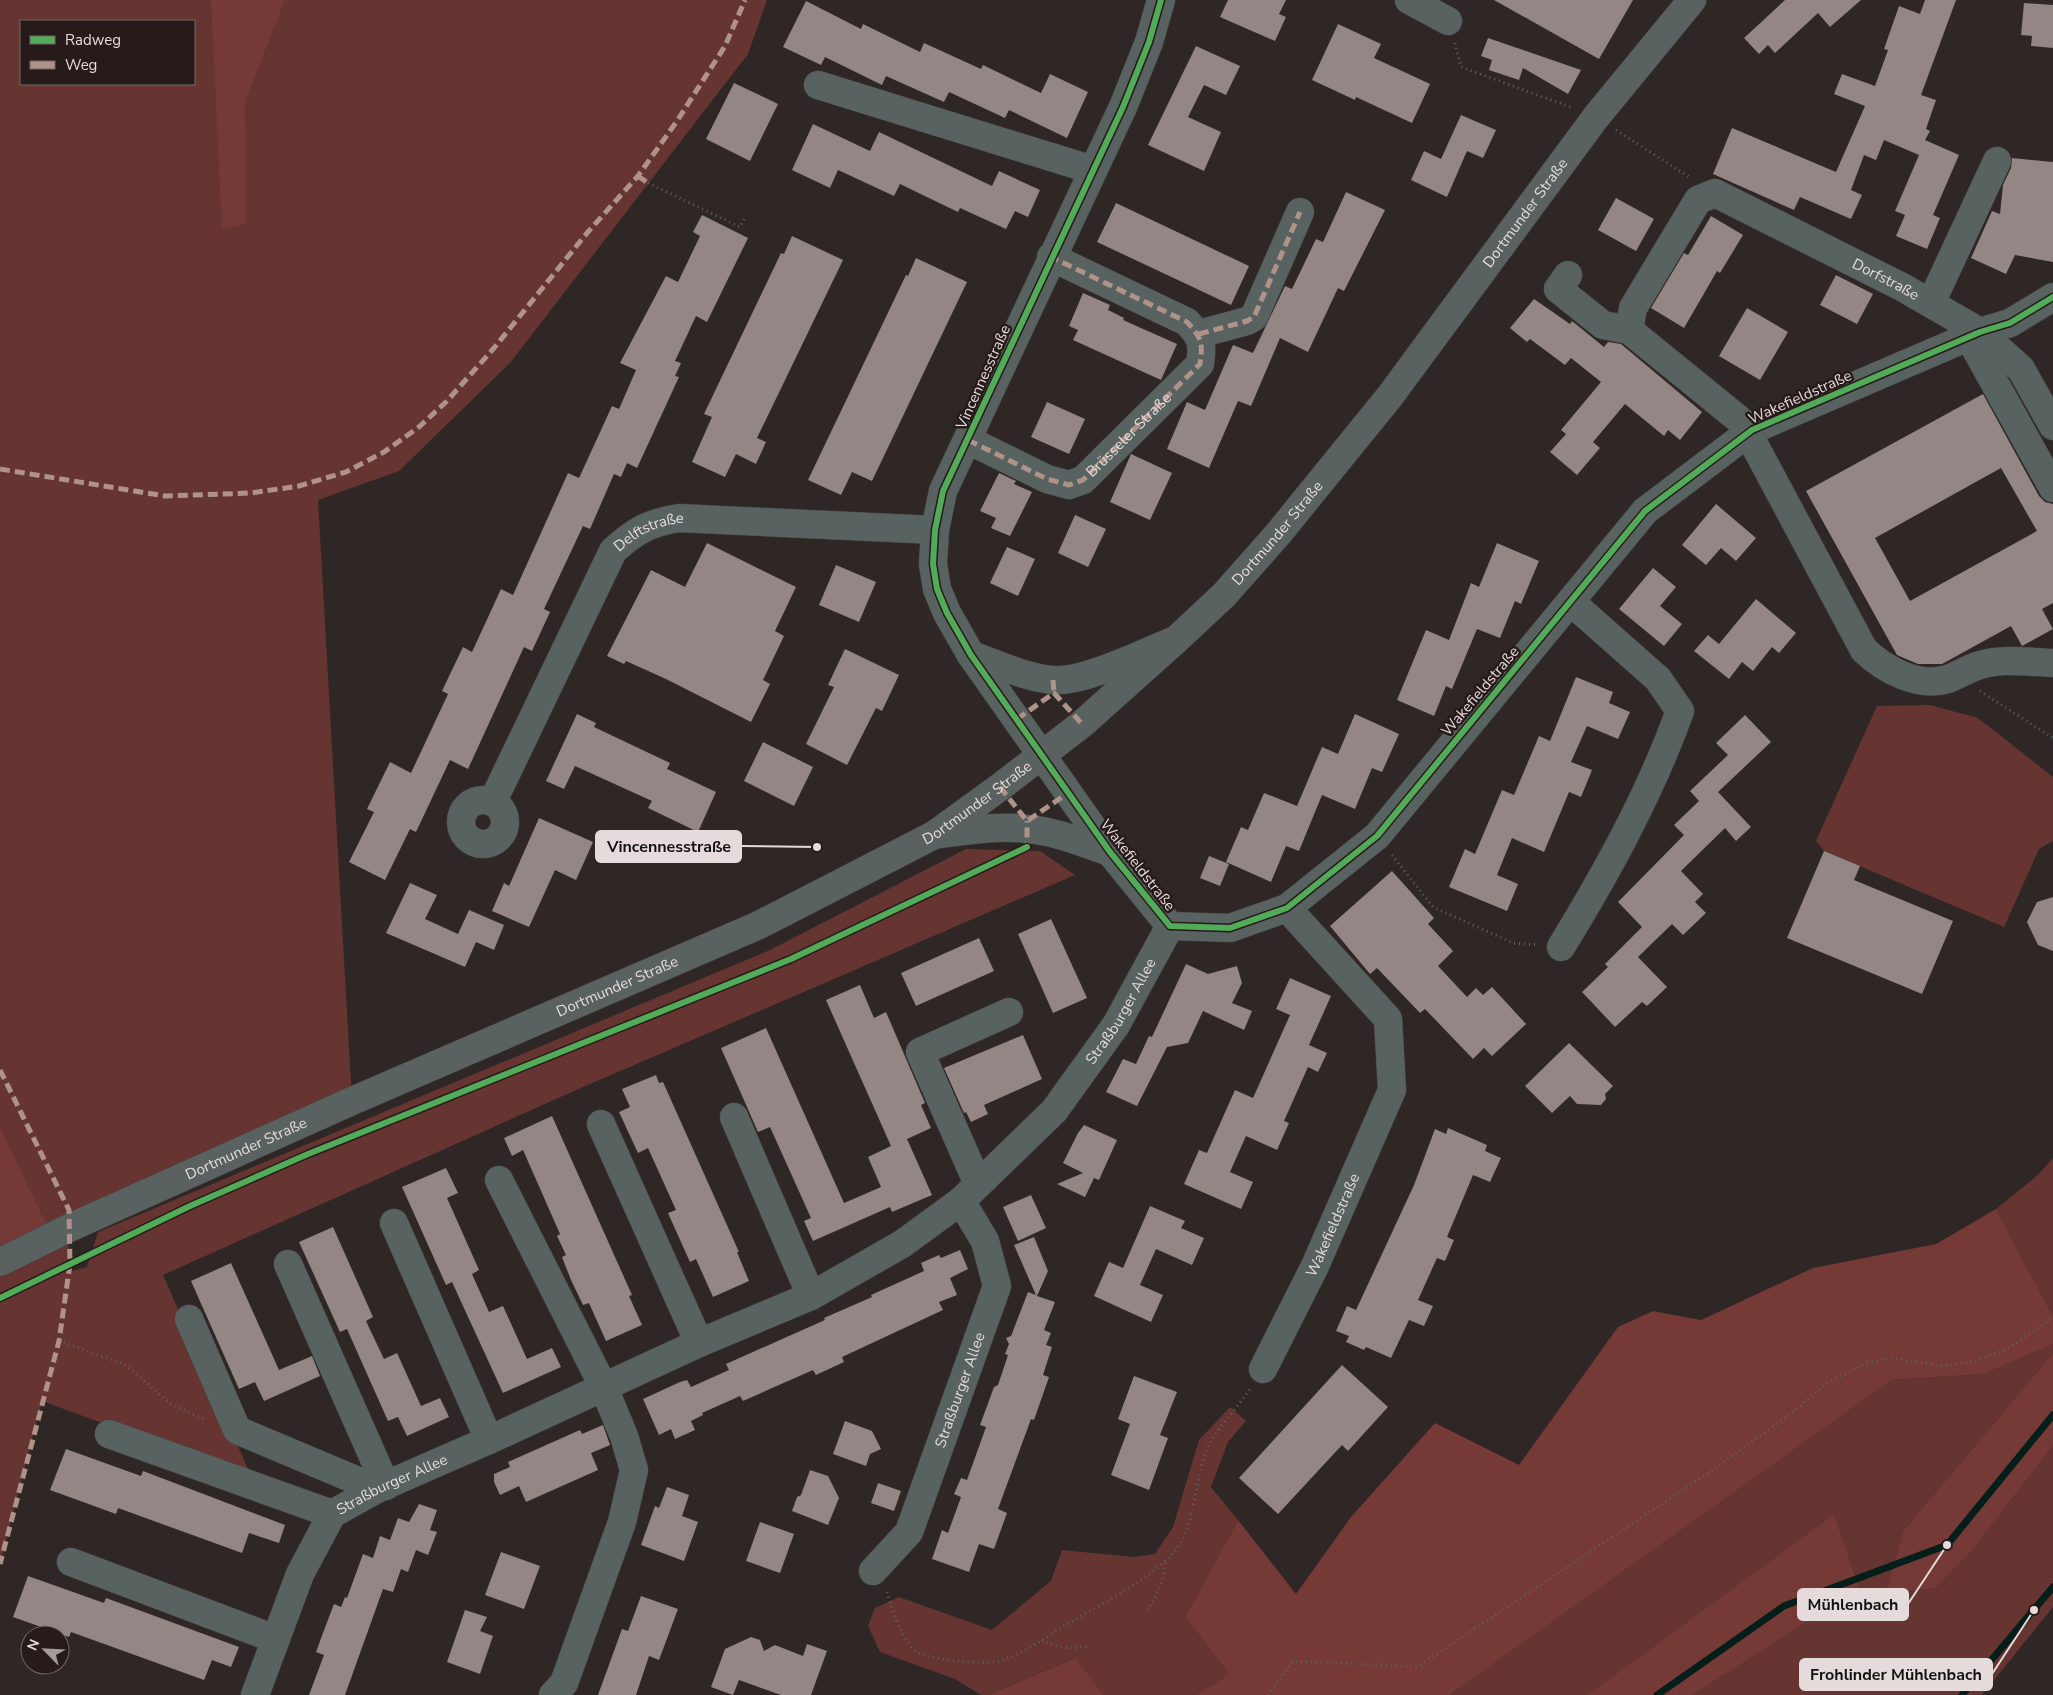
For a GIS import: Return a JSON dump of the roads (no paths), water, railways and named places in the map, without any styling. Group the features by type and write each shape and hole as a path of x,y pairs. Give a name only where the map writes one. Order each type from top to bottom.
{"main road":[{"name":"Dortmunder Straße","path":"0,1262 78,1224 352,1101 759,925 934,835 1042,755 1082,724 1224,595 1278,534 1390,396 1596,117 1692,0"}],"street":[{"name":"Vincennesstraße","path":"1042,755 971,655 947,613 937,589 933,564 935,530 943,491 1051,257 1124,107 1149,42 1161,0"},
{"path":"1409,0 1448,21"},
{"path":"818,85 1093,170"},
{"path":"1931,303 1997,161"},
{"name":"Dorfstraße","path":"1629,330 1632,308 1698,200 1715,193 1931,303 2021,369 2053,426"},
{"path":"1051,257 1187,322 1199,334 1247,321 1254,317 1300,212"},
{"name":"Wakefieldstraße","path":"1568,275 1558,289 1603,325 1629,330 1750,432"},
{"path":"2053,297 2010,323 1974,335 2053,488"},
{"name":"Brüsseler Straße","path":"968,440 1048,479 1069,485 1083,480 1200,364 1202,347 1199,334"},
{"name":"Wakefieldstraße","path":"1042,755 1110,852 1170,926 1230,928 1287,908 1377,836 1645,511 1750,432 1974,335"},
{"path":"1750,432 1864,650 1887,668 1917,680 1930,681 1951,677 1979,665 1998,661 2053,663"},
{"name":"Delftstraße","path":"493,801 613,550 634,532 656,522 679,518 935,530"},
{"path":"1561,947 1605,876 1665,753 1680,711 1658,679 1571,602"},
{"path":"971,655 1016,671 1054,680 1084,676 1177,639"},
{"name":"Wakefieldstraße","path":"934,835 969,830 1027,828 1067,838 1110,852"},
{"name":"Wakefieldstraße","path":"1263,1369 1315,1266 1392,1090 1388,1019 1287,908"},
{"name":"Straßburger Allee","path":"255,1695 300,1574 332,1514 382,1487 604,1388 699,1343 811,1296 902,1244 969,1192 1054,1111 1116,1025 1170,926"},
{"path":"969,1192 920,1052 1009,1012"},
{"path":"734,1117 811,1296"},
{"path":"601,1124 699,1343"},
{"path":"499,1180 604,1388 624,1436 634,1470 622,1522 564,1684 554,1695"},
{"name":"Straßburger Allee","path":"876,1568 909,1532 997,1286 969,1192"},
{"path":"394,1222 489,1440"},
{"path":"288,1264 382,1487"},
{"path":"189,1319 237,1430 382,1487"},
{"path":"109,1434 332,1514"},
{"path":"71,1562 275,1639"}],"waterway":[{"path":"1657,1695 1784,1606 1947,1545 2053,1415"},
{"path":"1962,1695 2053,1587"}],"place":[{"name":"Vincennesstraße","path":"817,847"},
{"name":"Mühlenbach","path":"1947,1545"},
{"name":"Frohlinder Mühlenbach","path":"2034,1610"}]}
